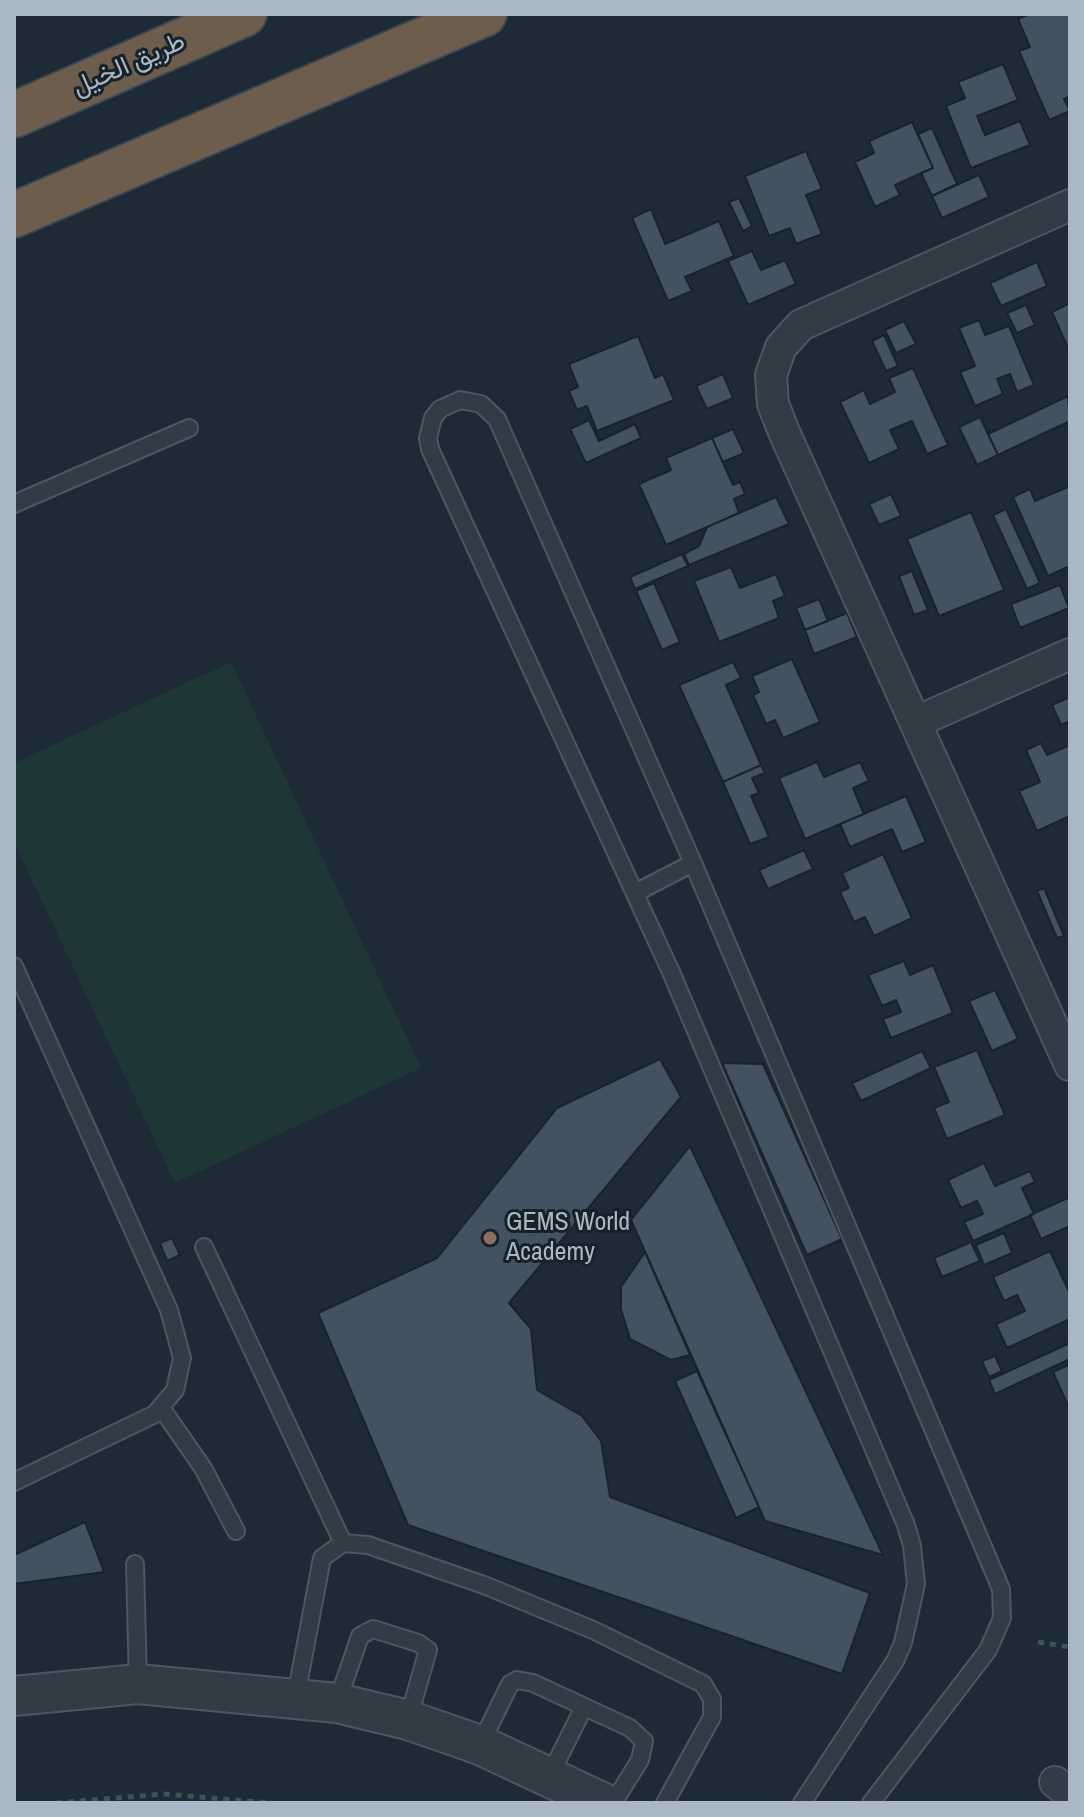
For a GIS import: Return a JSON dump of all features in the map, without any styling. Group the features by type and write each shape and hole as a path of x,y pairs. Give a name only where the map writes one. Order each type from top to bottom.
{"highway":[{"name":"طريق الخيل","path":"14,115 244,14"},
{"path":"14,215 484,14"},
{"path":"14,247 167,168 281,102"}],"street":[{"path":"1070,205 801,325 781,347 771,375 773,404 784,432 1070,1065"},
{"path":"916,722 1070,654"},
{"path":"14,1696 138,1684 296,1696 337,1703 408,1720 480,1745 550,1775 604,1803"}],"lane":[{"path":"802,1803 895,1661 914,1605 916,1565 906,1525 635,893 430,449 428,438 433,418 440,409 460,400 481,404 497,419 693,863 1001,1589 1002,1618 988,1650 871,1803"},
{"path":"14,504 189,428"},
{"path":"635,893 693,863"},
{"path":"14,966 179,1337 179,1380 162,1409 141,1423 14,1482"},
{"path":"204,1247 343,1543"},
{"path":"162,1409 203,1468 236,1531"},
{"path":"296,1696 319,1566 328,1551 343,1543 368,1545 484,1585 593,1630 703,1684 712,1699 712,1717 665,1803"},
{"path":"135,1564 138,1684"},
{"path":"337,1703 360,1636 373,1629 418,1643 428,1650 408,1720"},
{"path":"480,1745 510,1684 517,1680 533,1683 639,1733 644,1741 640,1760 613,1803"},
{"path":"550,1775 584,1707"}],"path":[{"path":"1038,1642 1070,1647"},
{"path":"56,1803 163,1794 272,1803"}],"green space":[{"path":"231,662 421,1068 175,1183 14,842 14,763"}],"building":[{"path":"1030,14 1070,14 1070,96 1064,99 1070,111 1049,120 1019,51 1030,47 1018,19"},
{"path":"1003,64 1018,100 977,116 985,135 1020,121 1030,145 971,168 946,106 965,98 958,82"},
{"path":"912,122 933,168 895,185 900,195 875,207 855,162 874,153 869,141"},
{"path":"932,128 957,184 932,196 921,173 933,168 918,134"},
{"path":"806,151 822,189 806,195 822,234 796,244 790,228 769,236 745,176"},
{"path":"979,175 989,197 942,218 932,196"},
{"path":"739,198 752,226 743,231 729,202"},
{"path":"651,209 665,244 719,221 734,256 685,277 692,291 668,301 632,218"},
{"path":"752,251 761,270 785,260 796,284 748,305 728,261"},
{"path":"1037,262 1047,286 1001,306 990,283"},
{"path":"1070,303 1070,347 1068,348 1052,312"},
{"path":"1026,305 1035,325 1017,333 1007,313"},
{"path":"979,320 985,335 1009,326 1034,385 1017,392 1010,374 997,379 1003,394 975,406 960,372 975,366 959,328"},
{"path":"904,321 916,344 896,353 885,330"},
{"path":"884,335 898,366 886,371 872,341"},
{"path":"638,336 655,378 663,374 674,400 597,431 587,406 577,410 569,391 578,387 569,364"},
{"path":"913,368 948,445 927,454 912,421 890,430 899,449 869,463 840,402 864,390 870,404 895,392 889,378"},
{"path":"723,374 733,398 707,409 696,386"},
{"path":"1068,396 1070,421 998,455 988,434"},
{"path":"980,417 998,455 977,465 959,427"},
{"path":"589,420 599,441 635,424 641,438 586,463 570,429"},
{"path":"733,429 744,453 723,462 712,438"},
{"path":"712,438 733,485 740,482 745,494 734,499 739,513 666,545 639,484 671,470 666,458"},
{"path":"1070,486 1070,566 1048,576 1013,497 1030,489 1035,501"},
{"path":"891,494 901,516 879,525 869,504"},
{"path":"776,497 789,524 689,565 684,554 699,546 707,527"},
{"path":"1006,509 1040,583 1027,589 993,515"},
{"path":"971,512 1004,590 939,616 907,539"},
{"path":"682,554 688,566 635,589 630,577"},
{"path":"731,567 740,588 776,574 785,596 773,601 779,618 719,642 694,581"},
{"path":"912,571 928,610 914,615 899,576"},
{"path":"654,583 680,642 662,650 636,591"},
{"path":"1060,585 1069,608 1020,628 1011,604"},
{"path":"819,599 828,621 805,630 796,608"},
{"path":"847,613 857,637 814,654 805,630"},
{"path":"792,659 820,722 783,738 775,720 766,724 753,695 759,692 752,676"},
{"path":"733,662 741,678 726,685 761,765 723,782 679,685"},
{"path":"1070,697 1070,721 1061,725 1052,705"},
{"path":"1041,743 1047,755 1070,745 1070,816 1037,831 1019,791 1040,782 1026,750"},
{"path":"817,762 824,777 860,762 869,781 853,788 864,814 805,839 779,778"},
{"path":"761,765 765,773 752,778 759,793 751,796 769,837 750,844 723,782"},
{"path":"906,796 926,842 902,852 892,829 850,847 840,824"},
{"path":"804,850 813,869 768,889 759,870"},
{"path":"883,854 912,918 874,936 865,917 854,922 840,892 849,888 842,873"},
{"path":"1044,888 1064,936 1057,938 1037,891"},
{"path":"904,961 910,975 933,965 953,1013 891,1038 883,1019 901,1012 896,1000 882,1006 868,975"},
{"path":"995,990 1018,1039 992,1051 969,1001"},
{"path":"977,1050 1005,1115 947,1139 934,1108 949,1102 934,1067"},
{"path":"922,1051 931,1068 861,1101 852,1083"},
{"path":"660,1059 681,1097 509,1303 531,1329 537,1390 582,1416 601,1441 610,1497 870,1593 842,1674 408,1525 318,1313 437,1258 557,1108"},
{"path":"722,1063 763,1064 842,1239 807,1255"},
{"path":"690,1146 883,1555 765,1521 631,1220"},
{"path":"984,1163 995,1186 1030,1171 1035,1182 1022,1188 1034,1214 973,1241 964,1222 983,1214 977,1201 961,1208 948,1180"},
{"path":"1070,1197 1070,1226 1041,1239 1030,1215"},
{"path":"1004,1233 1012,1253 984,1265 976,1245"},
{"path":"172,1238 180,1255 167,1261 160,1243"},
{"path":"971,1242 980,1261 942,1277 934,1258"},
{"path":"1050,1251 1070,1294 1070,1319 1007,1348 996,1324 1025,1311 1017,1295 1004,1301 993,1277"},
{"path":"645,1252 690,1355 671,1360 630,1339 621,1309 621,1287"},
{"path":"1070,1343 1070,1359 995,1394 989,1380"},
{"path":"995,1356 1002,1371 989,1377 982,1361"},
{"path":"1070,1364 1070,1410 1053,1372"},
{"path":"697,1371 759,1507 736,1518 675,1381"},
{"path":"85,1522 104,1572 14,1584 14,1555"}],"place":[{"name":"GEMS World Academy","path":"490,1238"}]}
